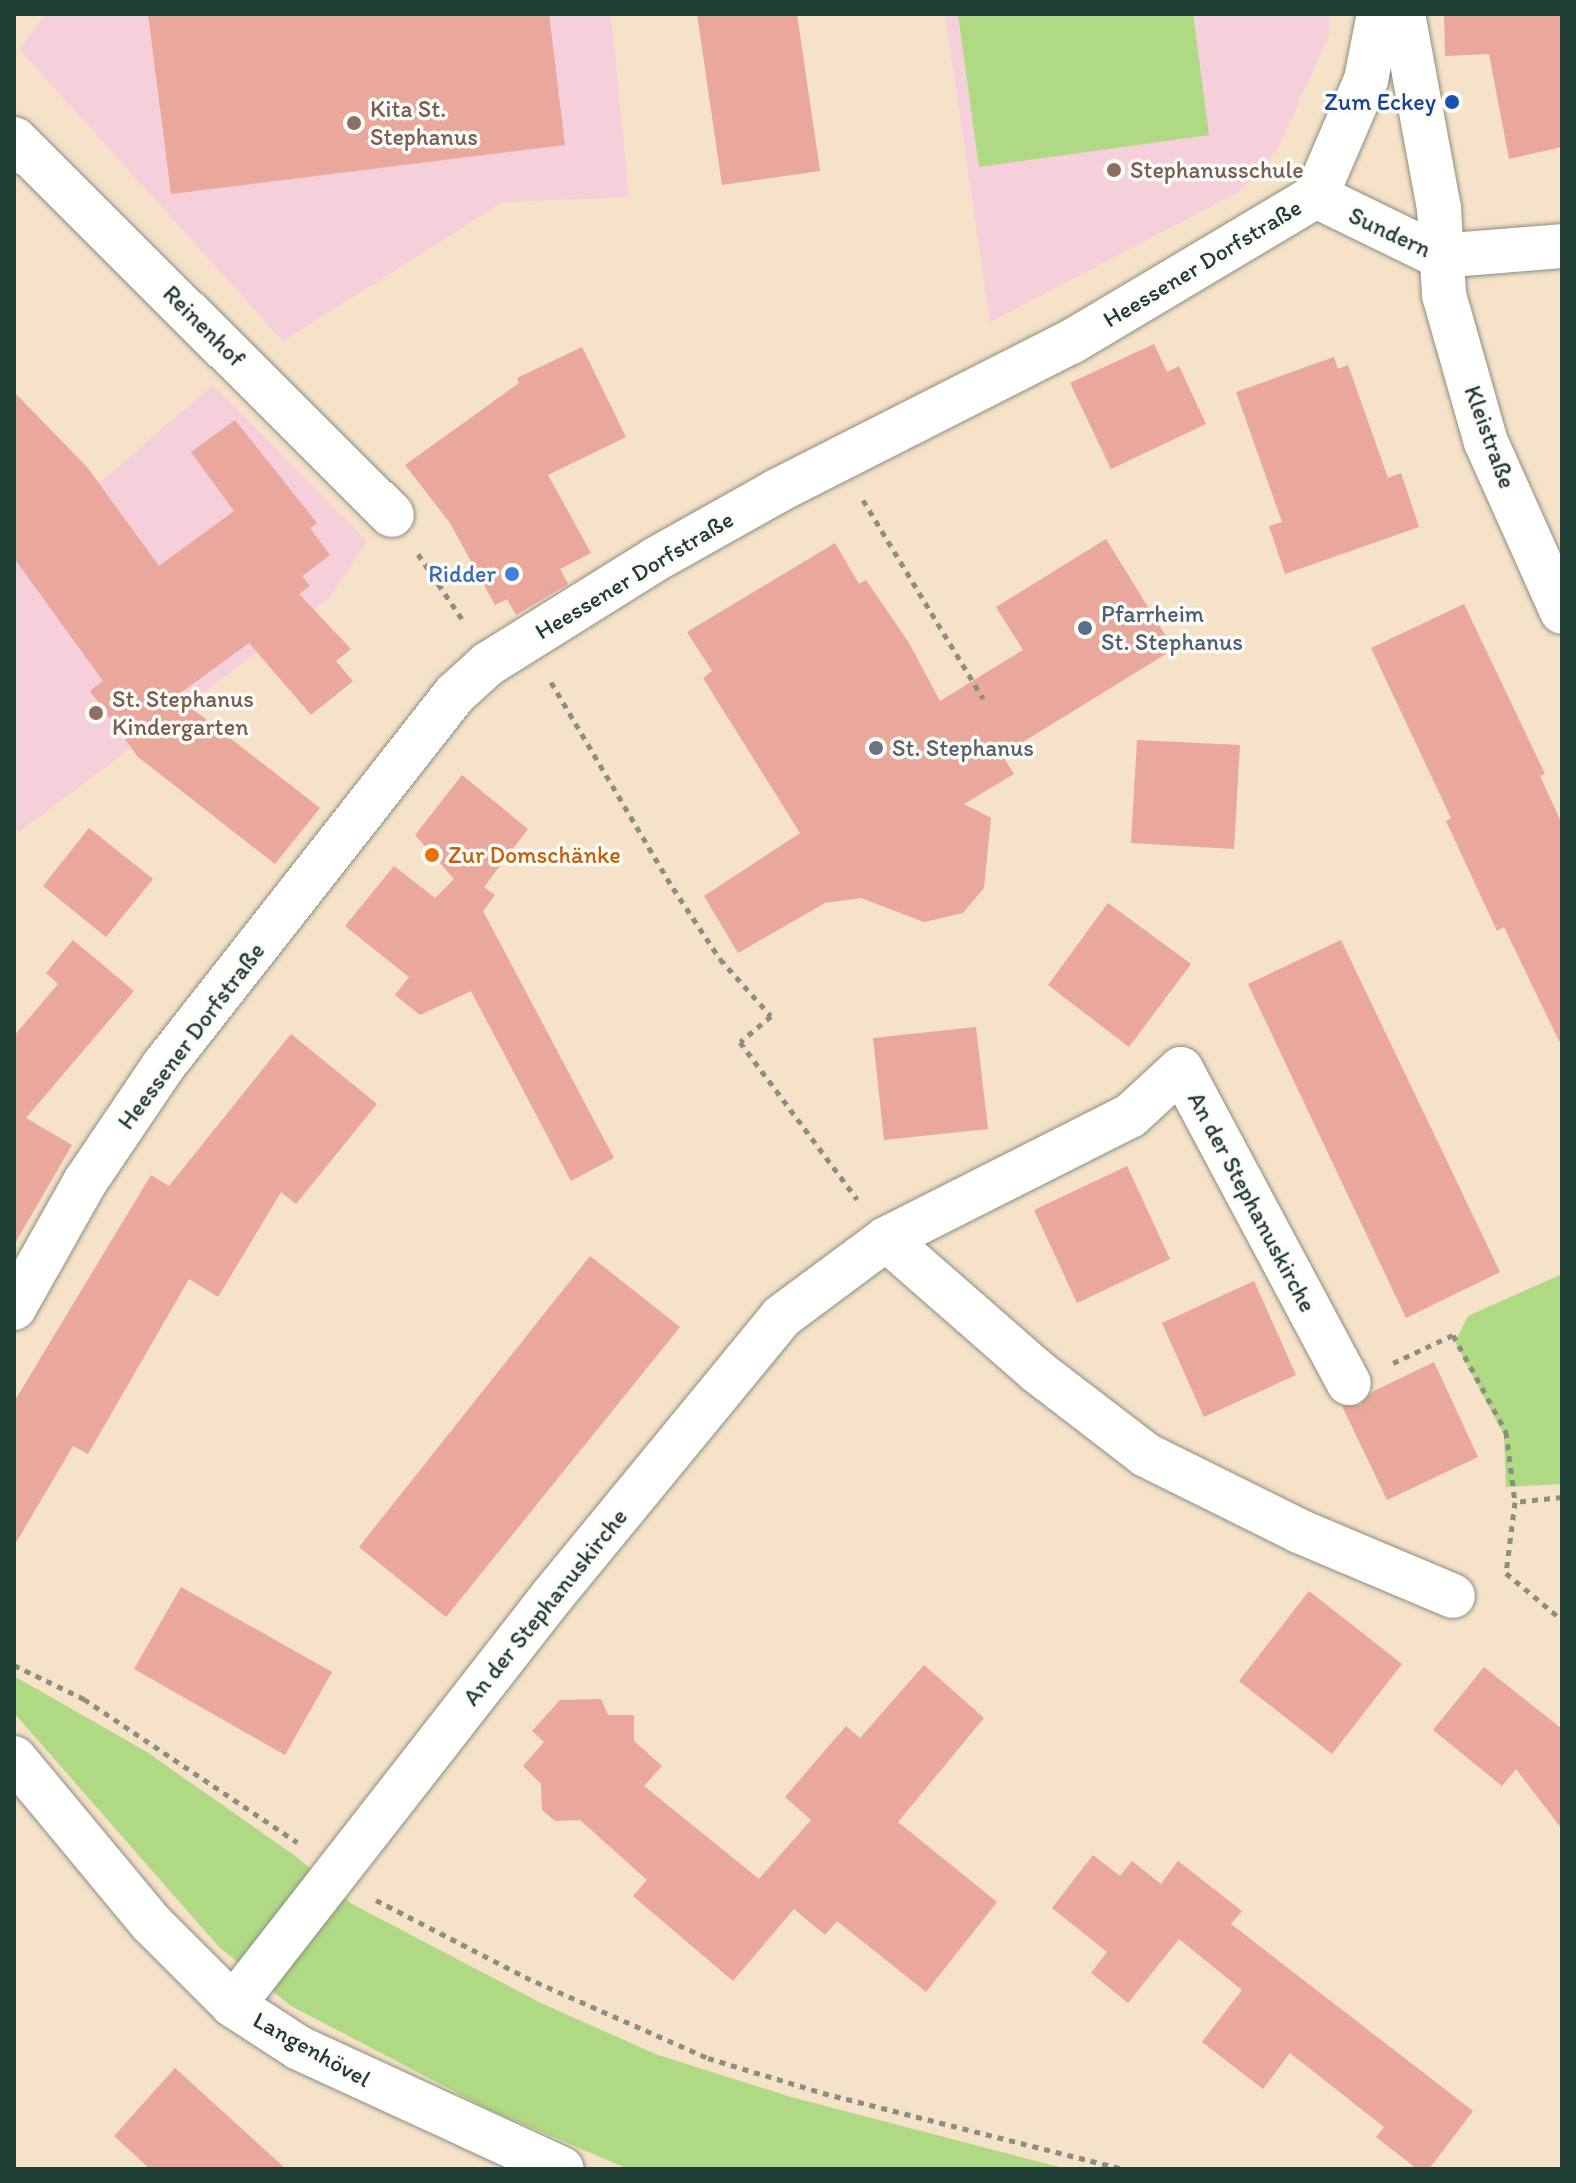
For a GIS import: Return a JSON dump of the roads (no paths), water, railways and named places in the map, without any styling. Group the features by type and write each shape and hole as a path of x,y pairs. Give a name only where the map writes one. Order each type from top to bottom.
{"street":[{"name":"Heessener Dorfstraße","path":"14,1308 85,1182 164,1065 455,694 488,664 656,559 839,459 1071,342 1316,196 1366,80 1379,14"},
{"name":"Kleistraße","path":"1403,14 1439,208 1439,256 1444,295 1486,442 1562,612"},
{"name":"Reinenhof","path":"14,139 392,515"},
{"name":"Sundern","path":"1316,196 1439,256 1562,246"},
{"name":"An der Stephanuskirche","path":"233,2005 333,1871 781,1317 886,1239 1130,1116 1181,1069 1349,1383"},
{"path":"886,1239 1038,1372 1146,1455 1299,1531 1453,1596"},
{"name":"Langenhövel","path":"14,1758 151,1923 233,2005 299,2048 562,2169"}],"place":[{"name":"Zum Eckey","path":"1452,102"},
{"name":"Kita St. Stephanus","path":"354,123"},
{"name":"Stephanusschule","path":"1114,170"},
{"name":"Ridder","path":"512,574"},
{"name":"Pfarrheim St. Stephanus","path":"1085,628"},
{"name":"St. Stephanus Kindergarten","path":"96,713"},
{"name":"St. Stephanus","path":"876,748"},
{"name":"Zur Domschänke","path":"432,855"}]}
